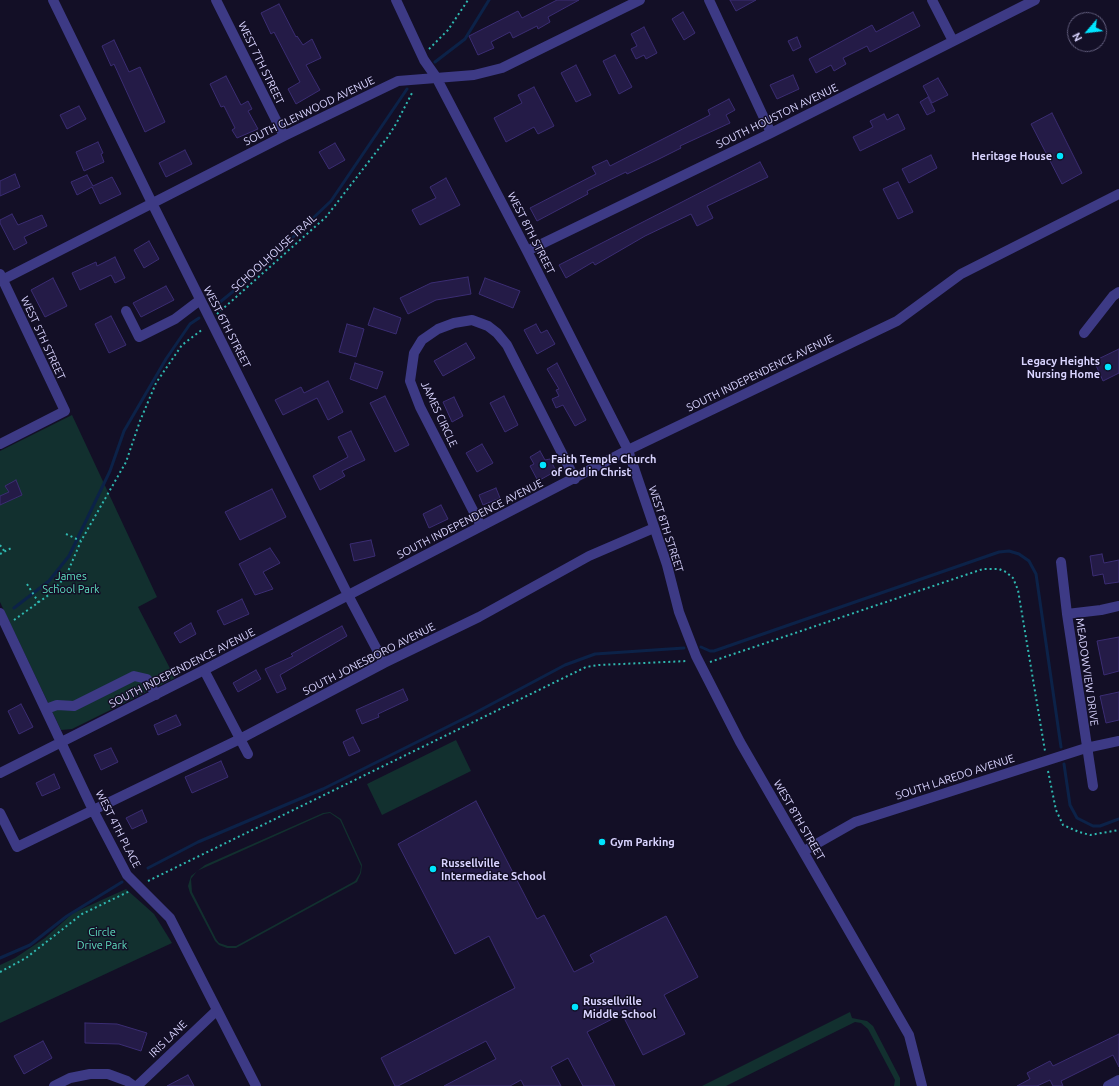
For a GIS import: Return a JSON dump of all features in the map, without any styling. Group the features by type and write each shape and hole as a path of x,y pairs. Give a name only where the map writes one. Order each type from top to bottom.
{"street":[{"name":"WEST 6TH STREET","path":"53,0 200,300 348,595 384,663"},
{"name":"WEST 7TH STREET","path":"216,0 284,136"},
{"name":"WEST 8TH STREET","path":"396,0 421,53 436,77 528,251 628,450 667,565 679,612 699,662 740,742 909,1034 922,1086"},
{"name":"SOUTH GLENWOOD AVENUE","path":"1,278 284,136 398,81 474,75 502,68 640,0"},
{"path":"708,0 771,133"},
{"path":"932,0 952,41"},
{"name":"SOUTH HOUSTON AVENUE","path":"528,251 771,133 1035,0"},
{"name":"SOUTH INDEPENDENCE AVENUE","path":"0,774 575,479 628,450 897,321 961,274 1119,194"},
{"name":"WEST 5TH STREET","path":"0,444 65,411 1,278"},
{"path":"1084,333 1113,296 1119,292"},
{"path":"126,312 139,337 175,319 200,300"},
{"name":"JAMES CIRCLE","path":"481,526 420,407 410,381 414,353 422,340 438,329 454,323 472,320 488,326 497,333 507,345 575,479"},
{"name":"SOUTH JONESBORO AVENUE","path":"93,810 240,739 384,663 446,633 589,556 654,528"},
{"name":"MEADOWVIEW DRIVE","path":"1061,562 1092,786"},
{"path":"1067,614 1101,610 1119,606"},
{"name":"WEST 4TH PLACE","path":"0,613 93,810 127,875 170,918 256,1086"},
{"path":"204,670 248,754"},
{"path":"46,709 57,705 74,706 134,676 147,679 156,695"},
{"name":"SOUTH LAREDO AVENUE","path":"804,851 855,822 1086,748 1119,740"},
{"path":"0,813 16,847 93,810"},
{"name":"IRIS LANE","path":"137,1086 217,1010"},
{"path":"54,1086 70,1078 90,1074 108,1074 127,1081 134,1086"},
{"path":"1108,1086 1119,1080"}],"path":[{"path":"421,53 448,30 468,0"},
{"name":"SCHOOLHOUSE TRAIL","path":"5,624 39,603 66,576 81,541 123,466 156,384 174,354 182,345 204,328 210,320 326,217 396,124 414,87 414,79"},
{"path":"66,534 81,541"},
{"path":"0,545 5,552"},
{"path":"0,554 13,547"},
{"path":"0,972 26,958 82,914 586,667 672,661 713,662 983,569 999,569 1006,572 1013,578 1018,590 1046,761 1058,818 1064,825 1090,835 1119,830"},
{"path":"27,584 39,603"}],"green space":[{"name":"James School Park","path":"72,415 157,597 138,607 175,678 72,729 61,730 0,602 0,451"},
{"path":"456,740 471,771 382,815 367,784"},
{"path":"330,812 341,819 362,865 361,873 357,882 236,948 227,948 219,945 215,941 190,893 188,886 191,876 196,872 191,879 192,892 216,939 219,943 228,946 236,946 355,881 360,873 361,866 340,820 330,813 324,814 198,871 205,865 323,813"},
{"name":"Circle Drive Park","path":"126,889 154,914 172,943 0,1023 0,965 15,958 45,938 73,913"},
{"path":"850,1012 852,1018 867,1021 873,1026 900,1078 900,1086 894,1086 895,1080 868,1029 861,1023 855,1022 726,1086 702,1086"}],"building":[{"path":"557,0 579,0 548,17 550,22 538,29 537,26 513,38 510,32 491,42 494,48 478,55 469,36 518,11 522,18"},
{"path":"730,0 756,0 736,11"},
{"path":"279,4 296,37 297,36 303,45 312,39 321,58 306,65 320,90 296,104 288,89 300,82 274,32 271,34 261,13"},
{"path":"683,12 695,33 684,40 672,19"},
{"path":"913,12 920,26 870,52 867,46 843,58 846,64 834,71 831,65 816,73 809,59 872,25 876,32"},
{"path":"644,27 657,53 646,59 644,55 636,59 631,49 637,46 631,34"},
{"path":"797,37 801,47 793,51 788,41"},
{"path":"114,40 129,72 140,67 165,122 145,132 114,64 111,66 102,46"},
{"path":"615,55 632,87 619,94 603,61"},
{"path":"576,65 591,95 576,102 561,73"},
{"path":"793,75 799,89 777,99 770,85"},
{"path":"226,76 241,105 248,101 252,109 248,111 258,129 237,138 232,130 235,128 224,106 221,107 210,84"},
{"path":"938,78 948,95 932,103 923,86"},
{"path":"534,87 554,126 538,134 534,127 506,142 494,118 522,103 518,95"},
{"path":"928,97 935,111 927,115 920,102"},
{"path":"729,99 735,110 726,115 730,123 680,146 681,148 657,160 627,174 626,172 587,191 588,194 537,221 530,208 596,174 592,167 607,160 610,166 710,115 708,110"},
{"path":"79,106 86,119 67,129 60,115"},
{"name":"Heritage House","path":"1052,113 1082,173 1062,184 1031,124"},
{"path":"884,114 887,120 898,114 905,129 860,151 853,137 873,127 870,121"},
{"path":"98,142 103,153 101,154 104,162 84,171 76,152"},
{"path":"335,143 345,160 329,169 319,152"},
{"path":"185,150 192,164 166,177 159,163"},
{"path":"931,155 937,168 909,183 902,169"},
{"path":"760,162 768,177 707,206 713,218 697,226 691,214 645,236 595,265 593,262 566,278 559,265"},
{"path":"15,174 20,187 0,196 0,181"},
{"path":"87,175 93,186 112,177 121,194 100,204 92,187 77,195 71,182"},
{"path":"446,178 460,205 420,225 412,210 436,198 430,187"},
{"path":"898,182 913,212 898,219 883,189"},
{"path":"12,214 18,225 42,215 47,226 24,237 27,243 14,250 0,223 0,220"},
{"path":"149,241 159,259 144,268 134,250"},
{"path":"115,257 125,278 115,283 111,275 80,290 72,273 96,262 97,266"},
{"path":"468,277 471,294 436,300 408,314 400,298 431,283"},
{"path":"53,278 67,306 45,317 31,290"},
{"path":"485,278 520,291 513,308 479,294"},
{"path":"166,286 174,300 141,317 133,303"},
{"path":"374,308 401,318 396,334 368,325"},
{"path":"111,316 126,345 109,353 95,324"},
{"path":"347,324 364,329 356,357 339,352"},
{"path":"536,324 541,333 547,330 555,344 537,354 524,330"},
{"path":"466,343 475,358 443,376 434,361"},
{"name":"Legacy Heights Nursing Home","path":"1119,349 1119,373 1103,381 1094,361"},
{"path":"355,363 383,372 377,389 350,379"},
{"path":"557,363 586,420 575,426 563,405 556,408 552,399 559,396 556,390 559,389 547,369"},
{"path":"328,381 343,412 328,420 317,398 283,415 275,400 301,387 304,393"},
{"path":"385,396 409,445 395,452 370,403"},
{"path":"504,396 518,425 505,432 490,403"},
{"path":"454,397 463,416 452,422 443,402"},
{"path":"351,431 365,460 342,471 345,476 320,490 313,476 348,457 338,437"},
{"path":"482,444 493,463 477,472 466,453"},
{"name":"Faith Temple Church of God in Christ","path":"540,451 545,460 550,459 556,471 538,481 530,466 534,464 530,457"},
{"path":"16,480 22,495 0,505 0,496 9,492 5,486"},
{"path":"496,488 500,498 483,505 479,495"},
{"path":"272,489 286,517 240,540 225,512"},
{"path":"441,505 448,519 429,528 423,514"},
{"path":"371,540 375,556 354,561 350,544"},
{"path":"270,548 280,563 263,572 273,589 255,595 239,564"},
{"path":"1102,554 1104,563 1119,560 1119,582 1105,584 1103,574 1093,576 1090,556"},
{"path":"242,599 249,614 224,625 217,611"},
{"path":"191,623 196,634 180,643 174,633"},
{"path":"342,626 347,636 280,675 286,689 277,693 265,669 293,656 291,654"},
{"path":"1119,637 1119,671 1104,675 1097,641"},
{"path":"256,670 261,679 238,692 233,683"},
{"path":"403,689 408,700 378,714 379,717 362,724 356,710"},
{"path":"1119,692 1119,720 1106,723 1100,696"},
{"path":"21,704 33,727 19,734 8,711"},
{"path":"176,715 181,725 158,735 154,725"},
{"path":"353,737 360,751 349,756 343,742"},
{"path":"111,748 118,762 101,770 94,755"},
{"path":"221,761 228,777 192,793 185,777"},
{"path":"54,774 60,788 42,796 36,783"},
{"name":"Russellville Middle School","path":"476,801 537,919 544,915 574,972 594,962 590,955 666,916 698,977 664,995 685,1034 643,1055 622,1014 587,1032 615,1086 583,1086 568,1058 551,1067 561,1086 524,1086 521,1080 510,1086 444,1086 496,1059 486,1041 398,1086 395,1086 381,1058 515,988 489,936 455,954 398,844"},
{"path":"142,810 147,822 132,829 126,818"},
{"path":"85,1023 117,1024 147,1033 141,1051 119,1044 85,1043"},
{"path":"1119,1034 1119,1067 1113,1055 1061,1081 1063,1086 1053,1086 1050,1080 1037,1086 1017,1086 1030,1079 1027,1073 1050,1061 1053,1066"},
{"path":"43,1041 52,1058 24,1074 14,1056"},
{"path":"188,1075 194,1086 167,1086"}],"waterway":[{"path":"435,62 465,39 489,0"},
{"path":"214,307 252,276 331,201 407,89"},
{"path":"14,608 49,581 69,556 110,471 124,431 166,359 190,324 199,318"},
{"path":"701,647 714,651 999,552 1009,551 1019,554 1029,561 1036,574 1061,747"},
{"path":"148,868 198,842 323,789 471,715 565,665 595,654 684,648"},
{"path":"1064,764 1070,805 1077,818 1093,826 1100,826 1119,819"},
{"path":"0,958 30,945 67,916 122,882"}],"place":[{"name":"Heritage House","path":"1060,156"},
{"name":"Legacy Heights Nursing Home","path":"1108,367"},
{"name":"Faith Temple Church of God in Christ","path":"543,465"},
{"name":"Gym Parking","path":"602,842"},
{"name":"Russellville Intermediate School","path":"433,869"},
{"name":"Russellville Middle School","path":"575,1007"}]}
